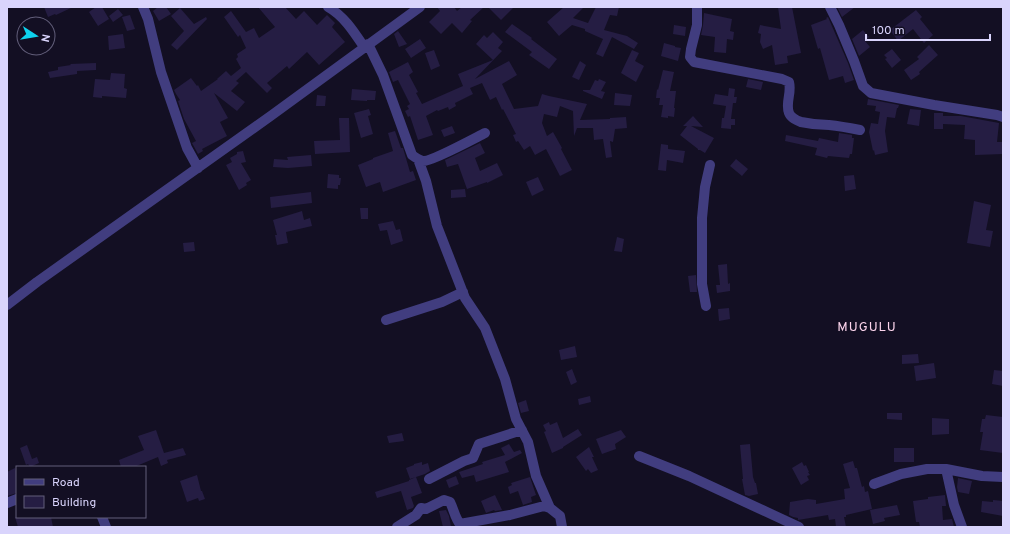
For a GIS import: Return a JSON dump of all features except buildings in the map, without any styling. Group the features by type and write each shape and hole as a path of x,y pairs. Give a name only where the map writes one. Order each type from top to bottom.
{"street":[{"path":"143,7 148,19 161,72 187,148 198,168"},
{"path":"328,7 336,11 343,18 366,46 383,75 412,155 425,161 485,133"},
{"path":"7,305 420,7"},
{"path":"697,7 696,25 690,48 690,57 694,62 782,79 789,82 790,85 788,103 789,111 794,119 812,124 860,130"},
{"path":"830,7 839,25 863,86 871,93 1003,117"},
{"path":"418,159 426,181 437,226 463,292 485,328 505,380 516,419 528,442 536,476 550,508"},
{"path":"706,306 702,284 702,218 705,188 710,164"},
{"path":"386,320 442,302 463,292"},
{"path":"429,480 458,464 473,458 479,444 522,430"},
{"path":"639,456 689,476 799,527"},
{"path":"874,484 901,474 927,469 946,469 982,476 1003,477"},
{"path":"946,469 954,505 962,527"},
{"path":"398,527 416,515 421,508 426,509 444,500 450,502 460,524 510,515 544,506 550,508 560,516 562,527"}],"district":[{"name":"MUGULU","path":"867,328"}]}
